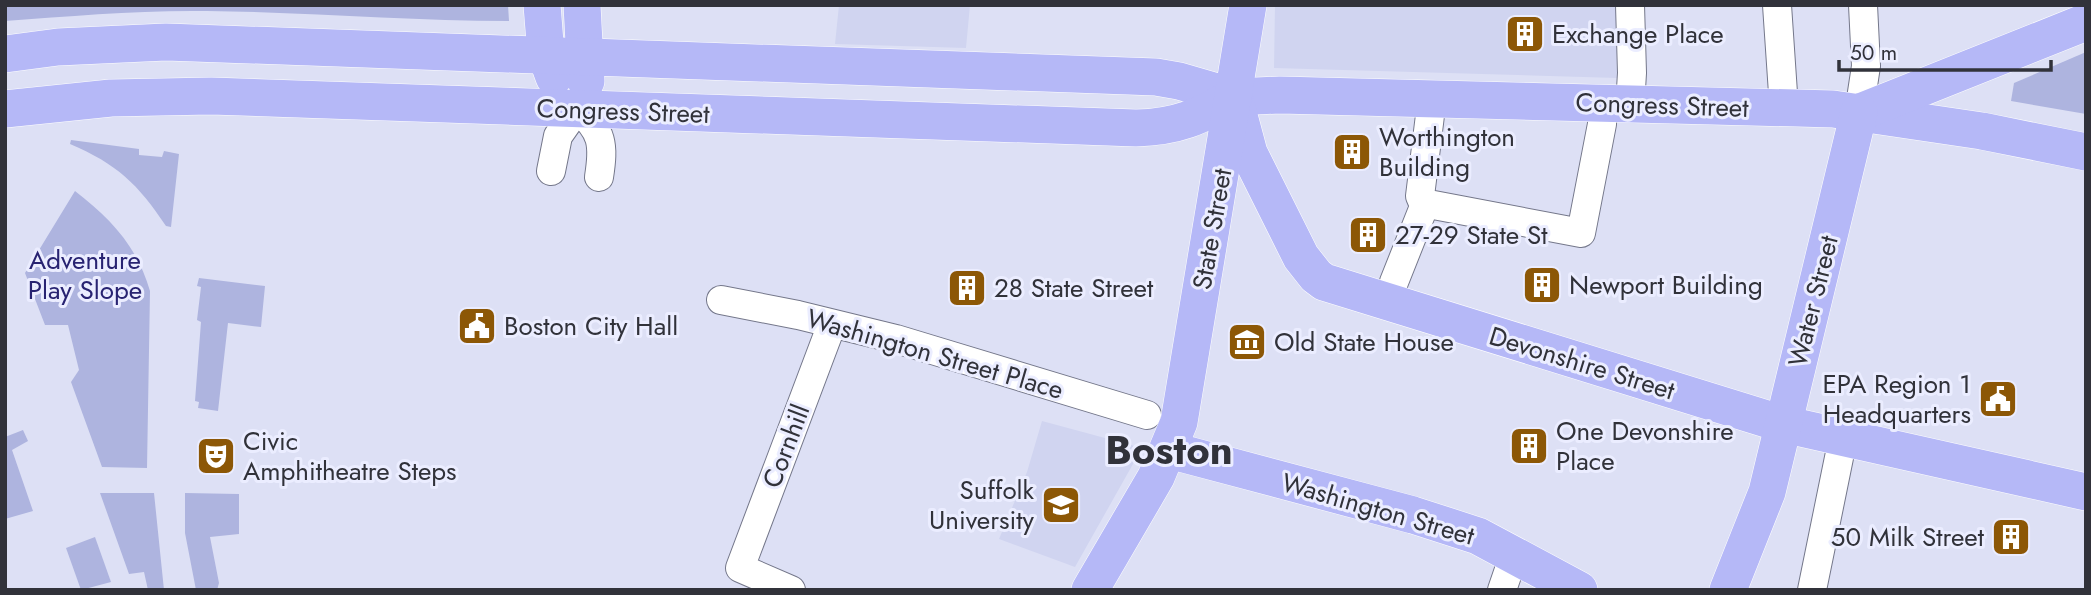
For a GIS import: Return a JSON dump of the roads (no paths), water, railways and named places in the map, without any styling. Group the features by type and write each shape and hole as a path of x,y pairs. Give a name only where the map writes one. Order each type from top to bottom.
{"main road":[{"path":"542,5 546,55 556,82 577,109"},
{"path":"577,109 584,91 586,57 582,5"},
{"name":"State Street","path":"1090,590 1156,477 1169,450 1182,410 1248,5"},
{"path":"1859,113 2086,22"},
{"name":"Congress Street","path":"5,54 69,47 166,42 1156,77 1234,97 1280,95 1784,108 1859,113 1982,131 2086,152"},
{"name":"Congress Street","path":"5,108 111,98 211,96 1147,128 1167,127 1184,122 1234,97"},
{"name":"Devonshire Street","path":"1234,97 1249,153 1308,268 1328,284 1783,424 2086,492"},
{"name":"Water Street","path":"1728,590 1767,492 1859,113"},
{"name":"Washington Street","path":"1169,450 1413,515 1478,536 1580,590"}],"street":[{"path":"1432,99 1420,196 1425,204 1581,233 1602,124 1632,73 1630,5"},
{"path":"1777,5 1784,108"},
{"name":"Water Street","path":"1859,113 1866,66 1863,5"},
{"path":"551,171 558,136 577,109 590,120 600,137 602,153 599,177"},
{"path":"1388,302 1425,204"},
{"name":"Washington Street Place","path":"721,300 799,315 896,339 1147,415"},
{"name":"Cornhill","path":"791,590 740,568 832,324"},
{"path":"1812,590 1843,438"},
{"path":"1502,590 1514,555"}],"place":[{"name":"Exchange Place","path":"1525,34"},
{"name":"Worthington Building","path":"1352,152"},
{"name":"27-29 State St","path":"1368,235"},
{"name":"Newport Building","path":"1542,285"},
{"name":"28 State Street","path":"967,288"},
{"name":"Boston City Hall","path":"477,326"},
{"name":"Old State House","path":"1247,342"},
{"name":"EPA Region 1 Headquarters","path":"1998,399"},
{"name":"One Devonshire Place","path":"1529,446"},
{"name":"Civic Amphitheatre Steps","path":"216,456"},
{"name":"Suffolk University","path":"1061,505"},
{"name":"50 Milk Street","path":"2011,537"}],"district":[{"name":"Boston","path":"1169,450"}],"park label":[{"name":"Adventure Play Slope","path":"85,275"}]}
